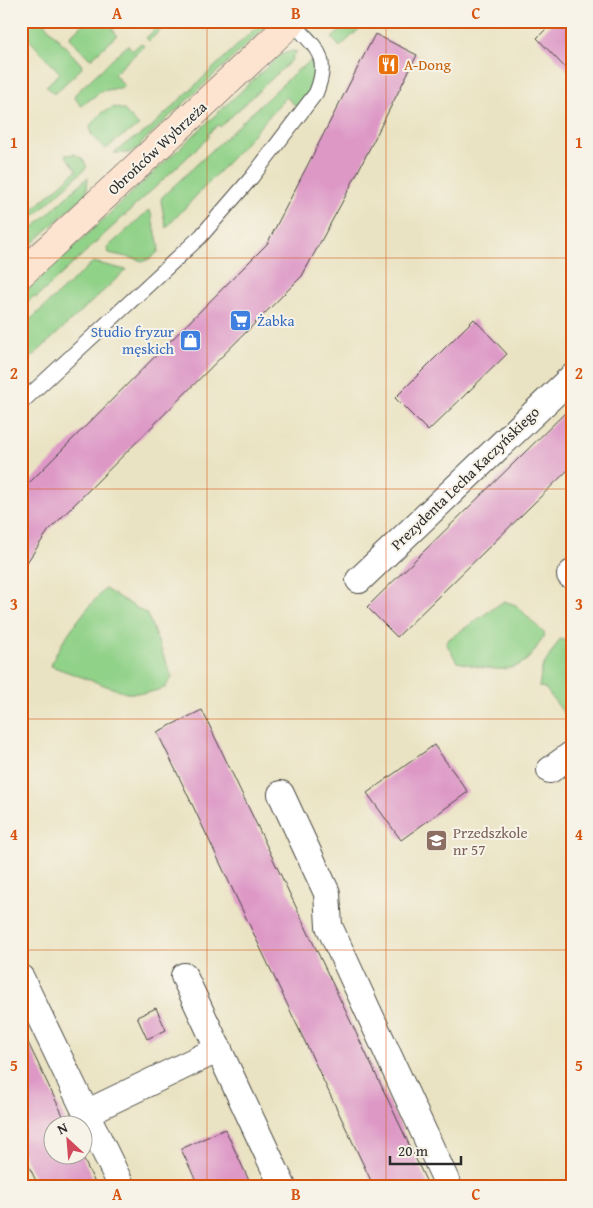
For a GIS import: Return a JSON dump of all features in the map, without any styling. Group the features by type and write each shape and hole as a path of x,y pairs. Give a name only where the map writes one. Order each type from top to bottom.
{"main road":[{"name":"Obrońców Wybrzeża","path":"21,274 293,22"}],"street":[{"name":"Prezydenta Lecha Kaczyńskiego","path":"359,580 572,377"},
{"path":"550,770 572,754"},
{"path":"281,794 327,893 329,926 449,1187"},
{"path":"184,976 283,1187"},
{"path":"21,978 122,1187"},
{"path":"86,1114 219,1049"}],"lane":[{"path":"21,403 201,236 252,177 316,93 322,79 323,64 314,47 293,22"}],"green space":[{"path":"21,21 42,21 81,64 82,68 54,94 46,86 60,73 21,31"},
{"path":"86,21 120,21 112,29 117,35 92,58 89,58 70,38"},
{"path":"153,21 170,21 149,41 146,38 154,30 149,25"},
{"path":"263,21 272,21 140,144 141,146 129,153 114,153 148,130"},
{"path":"351,21 368,21 340,47 332,38"},
{"path":"141,43 144,46 114,74 125,87 102,91 81,106 74,97 76,93 128,45 133,50"},
{"path":"292,51 297,52 292,57 293,59 220,127 218,125 208,134 209,137 36,298 34,296 24,305 26,308 21,312 21,296 280,55"},
{"path":"311,60 314,74 312,85 297,107 286,97 166,228 161,201 162,197 300,68"},
{"path":"115,107 124,110 139,126 106,149 91,134 90,125 103,112"},
{"path":"75,154 83,159 87,167 21,228 21,220 77,170 65,155"},
{"path":"88,177 87,190 81,202 79,200 21,254 21,239"},
{"path":"149,210 159,246 158,252 144,261 109,253 108,247"},
{"path":"93,262 126,270 21,367 21,328"},
{"path":"105,589 147,614 172,677 165,688 147,693 126,693 51,666 67,636 90,605"},
{"path":"504,601 516,605 545,634 533,653 517,666 500,669 457,662 446,643 449,639"},
{"path":"560,639 572,642 572,712 566,716 545,688 539,687 542,668"}],"building":[{"path":"554,21 572,21 572,75 537,38"},
{"path":"375,34 417,55 346,195 302,276 49,530 21,571 21,491 267,244"},
{"path":"474,319 507,354 428,431 395,398"},
{"path":"572,406 572,466 397,637 367,607"},
{"path":"202,710 429,1187 374,1187 157,732"},
{"path":"434,745 468,792 401,840 367,793"},
{"path":"156,1008 166,1030 147,1039 137,1017"},
{"path":"21,1028 63,1116 42,1116 42,1166 87,1166 97,1187 39,1187 21,1150"},
{"path":"225,1129 252,1187 199,1187 181,1149"}],"place":[{"name":"A-Dong","path":"388,64"},
{"name":"Żabka","path":"241,320"},
{"name":"Studio fryzur męskich","path":"190,340"},
{"name":"Przedszkole nr 57","path":"437,841"}]}
